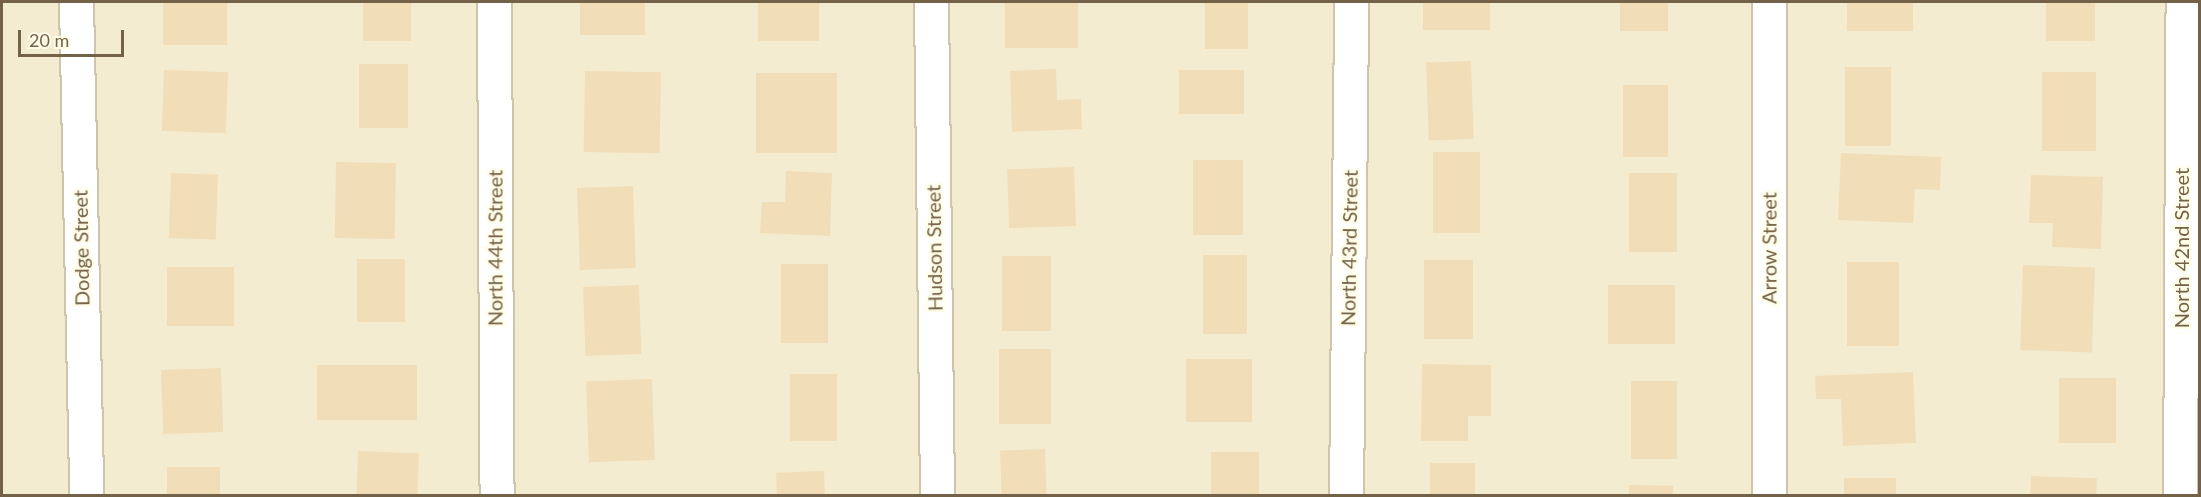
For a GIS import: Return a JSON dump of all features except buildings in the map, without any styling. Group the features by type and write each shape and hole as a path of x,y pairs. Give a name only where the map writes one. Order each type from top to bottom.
{"street":[{"name":"Dodge Street","path":"76,2 86,495"},
{"name":"North 44th Street","path":"494,2 497,495"},
{"name":"Hudson Street","path":"931,2 938,495"},
{"name":"North 43rd Street","path":"1346,495 1351,2"},
{"name":"Arrow Street","path":"1768,2 1768,495"},
{"name":"North 42nd Street","path":"2180,495 2182,2"}],"shaded area":[{"path":"2,2 488,2 488,495 2,495"},
{"path":"504,2 2199,2 2199,495 504,495"}]}
